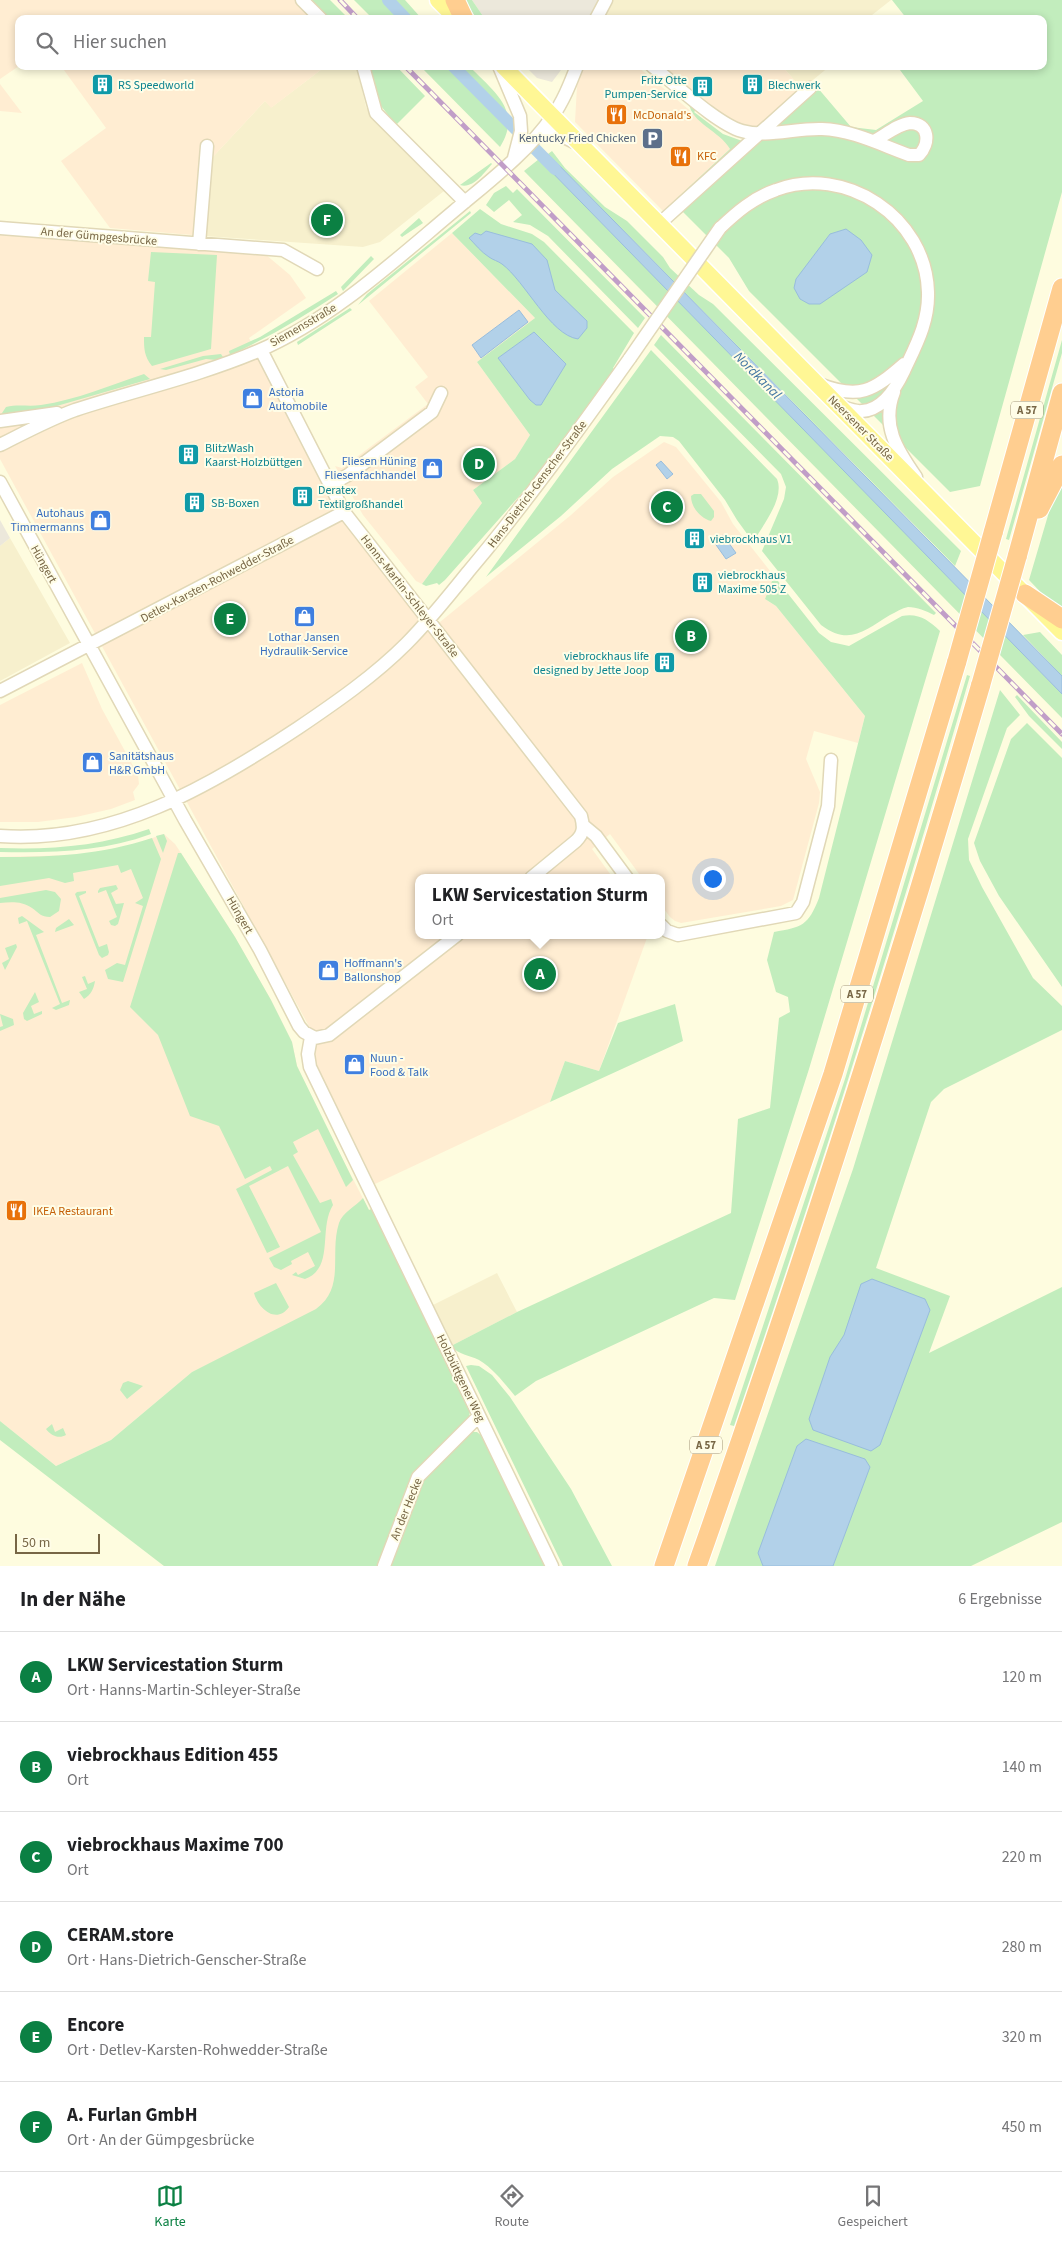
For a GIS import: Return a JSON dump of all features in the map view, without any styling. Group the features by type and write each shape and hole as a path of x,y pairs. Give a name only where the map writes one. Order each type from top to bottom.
{"highway":[{"path":"455,0 462,15"},
{"name":"A 57","path":"664,1566 833,1074 957,661 1062,288"},
{"name":"A 57","path":"697,1566 857,1091 932,851 981,684 1062,393"},
{"path":"1017,557 1062,464"},
{"path":"1025,594 1062,619"}],"main road":[{"path":"438,0 453,15"},
{"name":"Neersener Straße","path":"507,70 1062,632"}],"street":[{"path":"302,0 317,15"},
{"path":"598,15 606,0"},
{"path":"364,70 376,113 465,202"},
{"path":"501,70 520,116 521,131 514,158"},
{"path":"552,116 569,85 575,70"},
{"path":"657,70 724,123 742,131 758,133 824,129 849,133 874,142"},
{"path":"659,224 810,88"},
{"name":"Siemensstraße","path":"0,445 74,411 215,368 261,350 311,322 346,299 465,202 539,134 552,116"},
{"path":"539,134 558,134 580,145"},
{"path":"199,244 206,146"},
{"name":"Hans-Dietrich-Genscher-Straße","path":"0,836 39,836 98,827 131,817 174,800 237,766 329,707 404,646 499,535 556,462 720,228 755,199 777,189 802,184 825,184 848,188 869,197 888,210 902,225 915,244 924,265 928,292 926,317 920,341 896,388 871,410 860,412 840,406"},
{"name":"An der Gümpgesbrücke","path":"0,228 283,250 317,269"},
{"name":"Hanns-Martin-Schleyer-Straße","path":"261,350 344,512 581,816 584,826 596,836 624,874"},
{"name":"Hans-Dietrich-Genscher-Straße","path":"817,383 850,393 865,391 878,384 910,359"},
{"path":"896,388 889,404 888,421 892,437 908,466 930,497"},
{"path":"330,486 348,475 432,412 441,393"},
{"path":"0,421 74,411"},
{"name":"Hüngert","path":"0,482 174,800 260,950 299,1026 311,1037"},
{"name":"Detlev-Karsten-Rohwedder-Straße","path":"89,645 344,512"},
{"path":"0,691 89,645"},
{"path":"665,929 678,934 796,913 803,902 828,806 831,760"},
{"path":"536,874 576,841 582,834 584,826"},
{"path":"311,1037 320,1038 328,1035 452,939"},
{"name":"Holzbüttgener Weg","path":"311,1037 308,1054 310,1067 552,1566"},
{"name":"An der Hecke","path":"384,1566 418,1477 479,1416"}],"shaded area":[{"path":"0,0 297,0 311,15 15,15 15,69 0,79"},
{"path":"472,0 602,0 593,15 482,15"},
{"path":"611,0 891,0 872,15 603,15"},
{"path":"64,70 321,70 271,108 265,101 211,159 204,236 110,228 61,161 106,128"},
{"path":"321,70 357,70 366,107 374,121 444,191 380,242 363,247 204,236 211,159 265,101 272,107"},
{"path":"529,70 561,70 552,82 537,78"},
{"path":"583,70 642,70 726,141 730,149 663,211 575,122 577,86"},
{"path":"670,70 785,70 802,89 760,127 748,128 732,122 668,73"},
{"path":"785,70 825,70 802,89"},
{"path":"0,84 22,113 0,111"},
{"path":"452,233 535,318 477,362 530,435 515,459 473,490 482,503 422,584 416,581 363,515 335,466 342,468 428,404 415,387 428,377 369,301"},
{"path":"0,234 265,254 290,275 306,298 249,338 341,515 429,631 571,515 613,477 664,442 676,447 721,502 733,524 774,576 765,599 776,606 865,716 858,743 814,731 806,759 820,792 819,803 793,900 781,906 681,923 675,921 665,910 665,874 639,874 610,834 592,849 610,874 415,874 415,939 647,939 599,1071 565,1061 550,1102 375,1184 317,1066 311,1030 0,459"},
{"path":"0,520 10,538 0,546"},
{"path":"10,538 70,643 0,681 0,546"},
{"path":"82,663 102,709 138,775 139,784 133,792 135,800 111,809 76,817 38,822 0,822 0,705"},
{"path":"164,834 175,844 181,853 235,937 271,1000 292,1042 297,1066 325,1125 369,1210 374,1208 405,1269 192,1372 111,1440 56,1466 0,1421 0,857 79,855 129,846"},
{"path":"497,1273 517,1312 451,1346 433,1305"}],"green space":[{"path":"312,0 330,0 345,15 326,15"},
{"path":"354,0 405,0 418,15 369,15"},
{"path":"464,0 472,0 482,15 474,15"},
{"path":"892,0 1062,0 1062,192 980,486 950,492 749,291 729,258 681,210 817,87 851,127 876,130 923,101 900,70 1047,70 1047,15 904,15"},
{"path":"371,70 400,70 425,96 396,125 381,106"},
{"path":"424,70 473,70 487,84 502,102 507,112 506,134 500,147"},
{"path":"689,103 697,109 694,112 723,134 745,142 680,201 674,201 730,149 720,137 700,122 691,110"},
{"path":"552,151 565,168 605,207 627,221 663,257 670,268 699,295 713,304 961,551 955,566 548,154"},
{"path":"539,159 1062,694 1062,718 524,171"},
{"path":"491,163 485,172 474,182 465,186 460,185"},
{"path":"506,186 513,193 517,189 645,318 638,328 548,236 530,225 513,222 522,215 509,200 494,212 486,205 494,193"},
{"path":"480,209 501,224 532,234 544,242 634,333 614,369 538,475 445,580 439,585 437,583 426,586 422,584 482,503 473,490 515,459 530,435 477,362 535,318 452,233"},
{"path":"470,211 471,213 358,305 367,294"},
{"path":"419,218 423,223 402,237 400,235"},
{"path":"151,252 217,255 211,349 152,366 147,359 144,337 151,337 155,282 148,281"},
{"path":"371,256 374,259 343,291 341,287"},
{"path":"336,291 338,294 298,319 258,342 230,355 229,351 260,337"},
{"path":"350,308 352,310 298,345 297,342"},
{"path":"661,335 936,613 934,615 918,608 908,607 890,615 864,631 848,635 840,635 821,625 762,551 784,499 786,487 781,474 654,345"},
{"path":"1062,340 1062,353 1009,540 1006,539"},
{"path":"651,350 777,479 779,486 776,503 753,542 725,500 679,441 673,437 660,436 612,469 561,516 486,577"},
{"path":"221,354 223,357 216,360 206,359 166,370 160,369 203,356"},
{"path":"144,374 150,379 36,412 0,416 6,407 41,405 67,400"},
{"path":"1062,481 1062,610 1051,603 1029,580 1049,512"},
{"path":"701,494 714,511 714,517 711,521 700,515 694,508 691,496"},
{"path":"774,576 819,633 831,642 849,646 902,616 908,615 923,618 940,631 809,1069 735,1300 714,1298 536,1381 515,1396 498,1376 479,1360 457,1351 451,1346 517,1312 731,1213 738,1119 770,1108 779,1018 790,1012 788,997 776,992 767,960 774,932 791,929 803,924 811,914 819,898 865,716 776,606 765,599"},
{"path":"1040,632 1062,655 1062,676 1023,635"},
{"path":"967,675 970,676 886,959 734,1426 730,1425 845,1079"},
{"path":"1000,690 1020,715 1007,728 968,839 969,860 1033,978 1062,1006 1062,1030 944,1089 931,1102 876,1268 950,1296 929,1353 1062,1287 1062,1522 971,1566 715,1566 853,1169"},
{"path":"1017,695 1062,742 1062,749 1029,716 1015,697"},
{"path":"1027,723 1062,758 1062,987 999,896 980,861 974,843 1011,739"},
{"path":"149,829 151,834 114,845 95,848 38,852 0,852 0,848 75,846 131,835"},
{"path":"164,834 167,841 163,853 156,836"},
{"path":"152,838 161,859 123,982 108,979 105,970 117,963 125,965 143,906 135,903 143,898 131,869 121,873 118,865 73,873 74,881 65,883 49,878 0,886 0,857 77,854 133,844"},
{"path":"178,853 181,853 235,937 271,1000 292,1042 297,1066 353,1180 346,1187 318,1129 293,1142 298,1152 293,1155 320,1203 331,1199 333,1205 329,1215 325,1247 320,1266 314,1274 305,1279 292,1275 296,1272 298,1275 315,1266 308,1252 291,1261 292,1264 281,1270 274,1267 269,1258 321,1232 288,1166 249,1186 280,1247 267,1253 236,1189 272,1170 270,1166 245,1179 219,1126 190,1116 158,1035 130,1007"},
{"path":"116,885 118,889 111,893 116,904 124,903 118,924 115,926 111,925 109,921 117,917 106,890 98,893 98,891 100,888"},
{"path":"46,890 55,892 61,899 59,911 50,917 42,915 24,904 0,903 0,898"},
{"path":"86,891 86,893 79,896 99,947 107,944 109,952 108,955 102,958 99,955 75,894"},
{"path":"22,916 44,932 36,935 62,1003 70,1000 69,1005 56,1010 52,1008 60,1004 27,921 19,924 18,918"},
{"path":"69,919 74,925 55,932 56,928"},
{"path":"16,944 17,947 5,970 2,963 9,959 5,948"},
{"path":"85,976 88,984 95,981 92,991 84,999 79,992 87,989 82,977"},
{"path":"35,992 39,1002 31,1006 34,1014 42,1011 42,1014 27,1021 24,1019 23,1013"},
{"path":"675,1004 683,1041 550,1102 565,1061 599,1071 618,1023"},
{"path":"0,1014 13,1019 14,1025 0,1031 0,1027 3,1026"},
{"path":"363,1198 369,1210 374,1208 470,1410 469,1419 423,1466 380,1566 164,1566 0,1440 0,1421 56,1466 111,1440 192,1372 316,1309 331,1291 334,1280 335,1246 339,1223 346,1213"},
{"path":"276,1283 289,1307 279,1315 263,1309 254,1293"},
{"path":"466,1366 479,1366 492,1375 510,1397 571,1489 612,1566 563,1566"},
{"path":"128,1381 143,1386 127,1399 120,1390 123,1383"},
{"path":"52,1424 55,1432 63,1428 66,1435 58,1437 50,1433 46,1429"},
{"path":"470,1432 477,1432 483,1437 545,1566 388,1566 424,1476"}],"water":[{"path":"548,154 1062,676 1062,694 539,159"},
{"path":"846,229 861,240 872,255 867,272 820,304 809,304 800,299 794,288 796,279 830,234"},
{"path":"486,231 532,244 547,260 555,290 587,321 587,328 578,339 558,328 511,272 502,264 483,253 469,238 475,233 481,235"},
{"path":"519,310 528,322 481,358 472,345"},
{"path":"534,332 566,364 541,405 536,405 530,400 498,358"},
{"path":"661,461 673,474 667,479 656,465"},
{"path":"723,535 736,553 726,559 714,542"},
{"path":"872,1279 925,1299 930,1310 880,1445 871,1451 813,1430 809,1419 830,1357 844,1335 861,1284"},
{"path":"806,1439 865,1459 870,1467 833,1566 763,1566 758,1553 797,1446"}],"waterway":[{"name":"Nordkanal","path":"388,0 402,15"},
{"name":"Nordkanal","path":"457,70 555,169"}],"railway":[{"path":"340,0 354,15"},
{"path":"409,70 1062,734"}],"place":[{"name":"RS Speedworld","path":"102,85"},
{"name":"Blechwerk","path":"752,85"},
{"name":"Fritz Otte Pumpen-Service","path":"703,87"},
{"name":"McDonald's","path":"617,115"},
{"name":"Kentucky Fried Chicken","path":"652,138"},
{"name":"KFC","path":"681,156"},
{"name":"A. Furlan GmbH","path":"327,220"},
{"name":"Astoria Automobile","path":"253,399"},
{"name":"BlitzWash Kaarst-Holzbüttgen","path":"189,455"},
{"name":"CERAM.store","path":"479,464"},
{"name":"Fliesen Hüning Fliesenfachhandel","path":"432,468"},
{"name":"Deratex Textilgroßhandel","path":"302,497"},
{"name":"SB-Boxen","path":"195,503"},
{"name":"viebrockhaus Maxime 700","path":"667,507"},
{"name":"Autohaus Timmermanns","path":"100,520"},
{"name":"viebrockhaus V1","path":"694,539"},
{"name":"viebrockhaus Maxime 505 Z","path":"702,582"},
{"name":"Lothar Jansen Hydraulik-Service","path":"304,616"},
{"name":"Encore","path":"230,619"},
{"name":"viebrockhaus Edition 455","path":"691,636"},
{"name":"viebrockhaus life designed by Jette Joop","path":"665,663"},
{"name":"Sanitätshaus H&R GmbH","path":"93,763"},
{"name":"Hoffmann's Ballonshop","path":"328,970"},
{"name":"LKW Servicestation Sturm","path":"540,974"},
{"name":"Nuun - Food & Talk","path":"354,1065"},
{"name":"IKEA Restaurant","path":"17,1211"}]}
